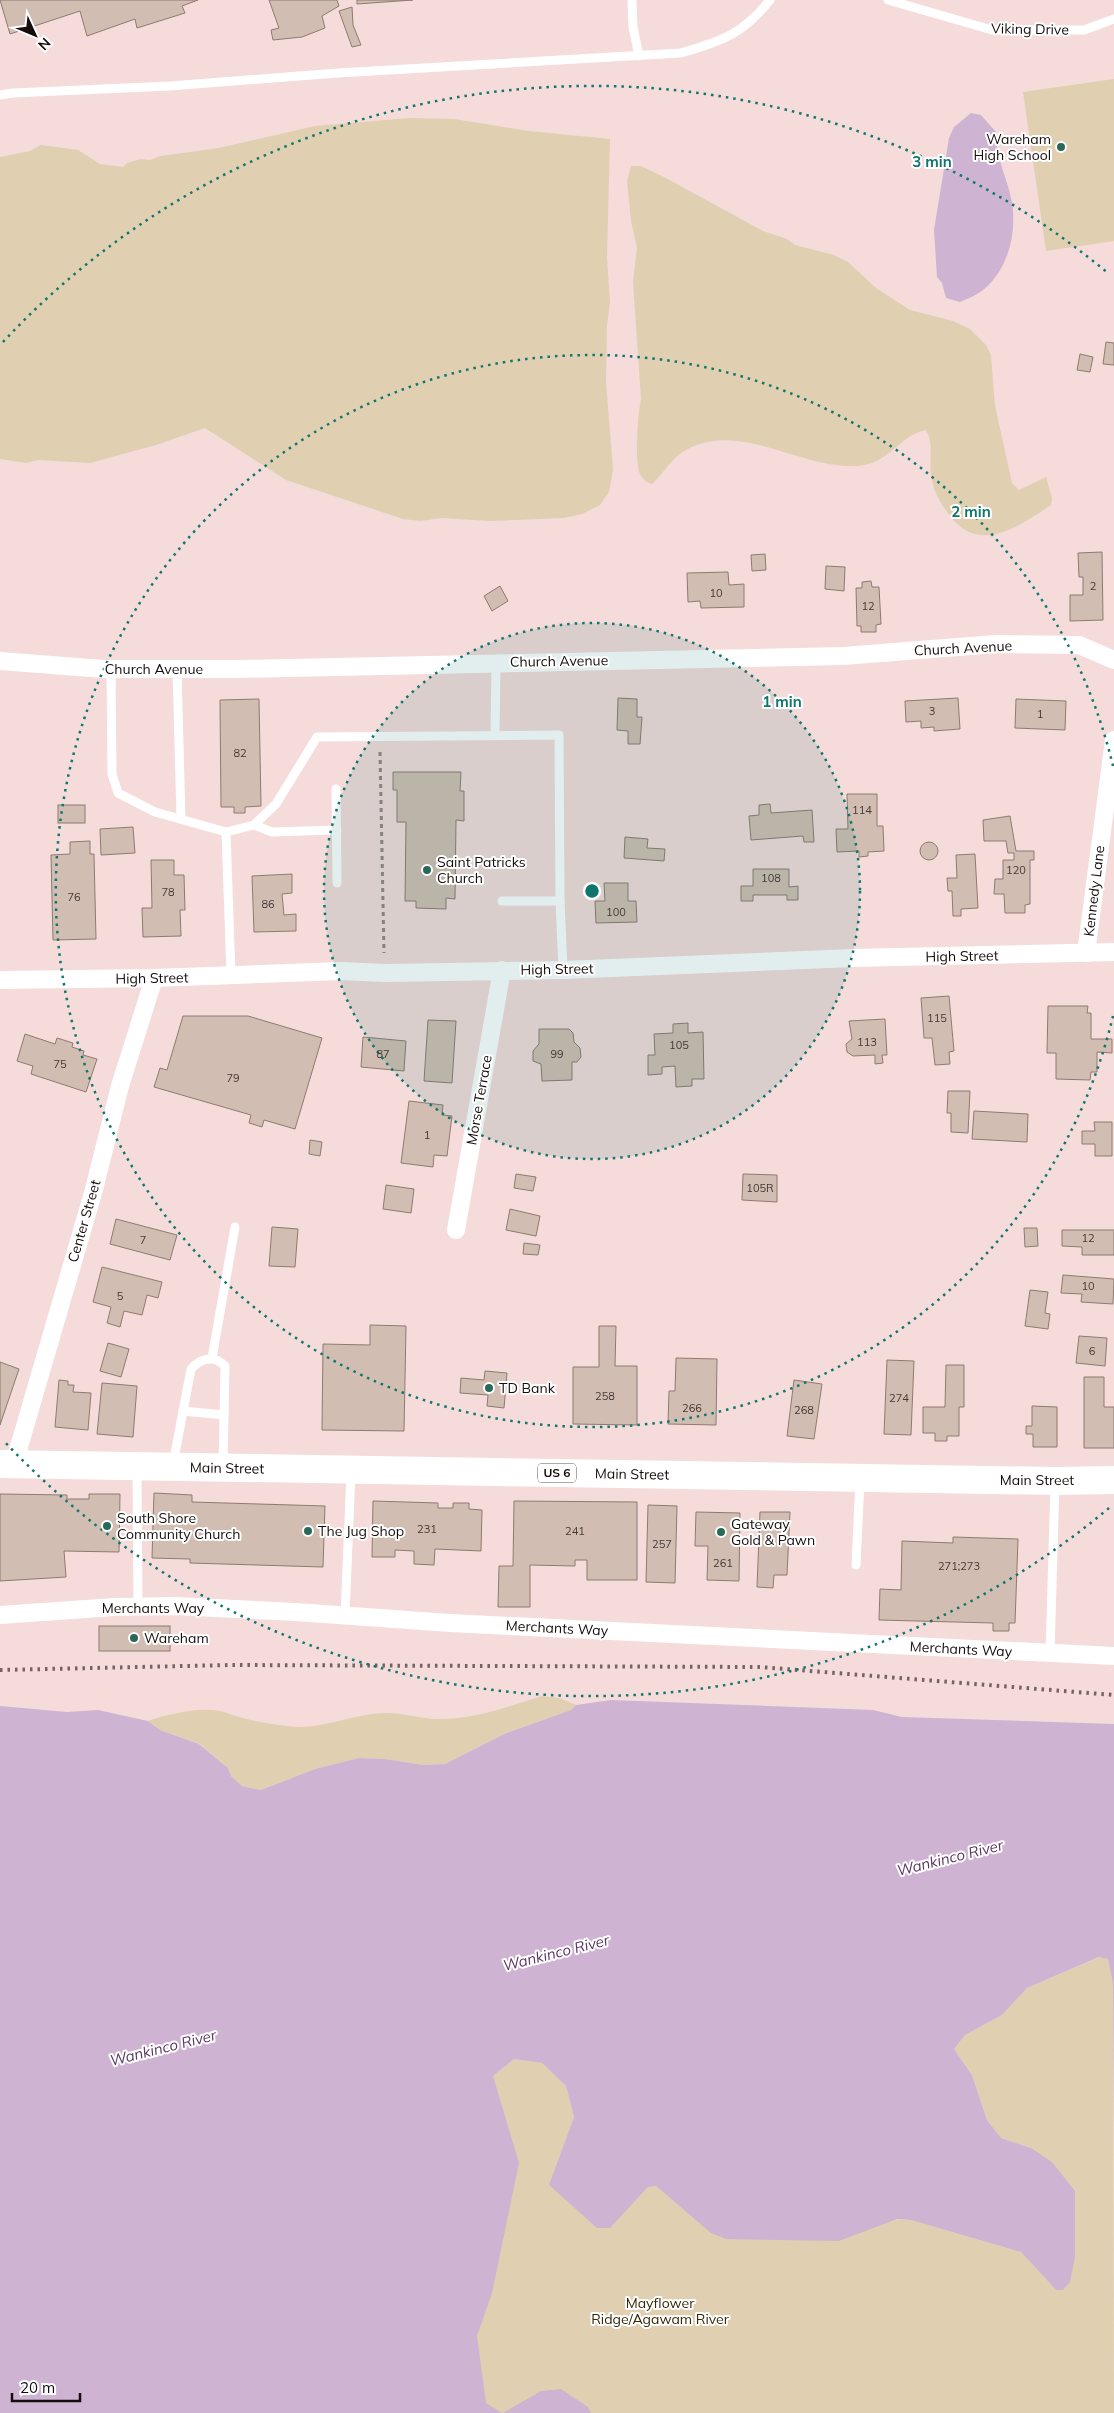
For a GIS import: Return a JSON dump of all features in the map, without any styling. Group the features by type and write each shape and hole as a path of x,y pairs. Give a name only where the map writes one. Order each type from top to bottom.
{"main road":[{"name":"Main Street","path":"7,1464 351,1471 1055,1481 1114,1480"}],"street":[{"name":"Church Avenue","path":"0,661 111,670 178,670 843,656 996,644 1079,645 1114,660"},
{"name":"Kennedy Lane","path":"1086,953 1114,740"},
{"name":"High Street","path":"0,980 154,978 340,971 385,973 564,970 853,958 1114,952"},
{"name":"Morse Terrace","path":"456,1230 502,970"},
{"name":"Center Street","path":"7,1464 93,1193 120,1086 154,978"},
{"name":"Merchants Way","path":"0,1615 138,1606 227,1608 450,1623 1114,1656"}],"lane":[{"path":"632,0 633,27 640,56"},
{"path":"0,95 681,53 716,43 740,31 770,0"},
{"name":"Viking Drive","path":"888,0 992,30 1084,30 1114,19"},
{"path":"495,735 496,663"},
{"path":"111,670 112,774 118,793 155,812 226,832 254,825 276,804 317,738 559,735 560,901 564,970"},
{"path":"178,670 181,819"},
{"path":"336,789 337,883"},
{"path":"254,825 272,832 337,830"},
{"path":"226,832 231,975"},
{"path":"502,901 560,901"},
{"path":"212,1358 235,1227"},
{"path":"173,1467 191,1369 199,1360 212,1358 226,1366 223,1468"},
{"path":"184,1411 224,1415"},
{"path":"137,1466 138,1606"},
{"path":"345,1615 351,1471"},
{"path":"856,1565 860,1477"},
{"path":"1050,1653 1055,1481"}],"path":[{"path":"379,737 385,973"}],"green space":[{"path":"1114,79 1114,241 1046,251 1023,92"},
{"path":"409,118 454,119 529,131 610,139 607,257 610,302 607,326 606,382 613,470 609,492 600,505 582,514 564,518 489,521 442,518 421,521 403,519 286,480 205,428 156,445 90,463 38,460 26,463 0,459 0,157 30,151 41,145 78,150 100,164 123,167 127,163 141,159 150,160 161,156 219,148 315,126"},
{"path":"631,166 641,166 664,177 763,231 787,239 795,245 834,255 848,262 876,288 910,310 953,321 970,329 986,345 991,355 995,406 1012,483 1019,490 1046,477 1052,498 1051,505 1012,529 998,533 985,535 972,533 959,526 939,500 935,490 931,475 931,446 926,430 908,438 877,461 856,466 834,465 745,442 723,440 702,443 681,453 652,484 642,478 637,458 641,399 633,282 637,248 631,221 627,181"},
{"path":"542,1696 559,1698 576,1705 571,1710 504,1734 445,1764 423,1765 385,1759 359,1758 315,1769 261,1790 242,1786 231,1776 228,1768 200,1744 160,1730 148,1721 176,1713 198,1710 218,1711 261,1722 297,1727 308,1727 364,1715 386,1713 449,1719 490,1712"},
{"name":"Mayflower Ridge/Agawam River","path":"1100,1957 1108,1959 1113,1984 1114,2413 449,2413 493,2076 514,2059 542,2063 566,2086 574,2117 552,2178 624,2212 648,2187 656,2186 687,2212 911,2220 1021,2252 1056,2290 1031,2148 1001,2138 987,2120 972,2075 954,2049 965,2035 1002,2015 1027,1988"}],"water":[{"path":"971,113 981,115 996,132 998,151 1012,203 1013,226 1009,250 999,272 983,290 960,302 946,298 942,283 937,277 934,230 949,138 954,127"},
{"name":"Wankinco River","path":"611,1700 873,1710 902,1717 1114,1724 1114,2135 1113,1984 1108,1959 1099,1957 1027,1988 1002,2015 965,2035 954,2049 972,2075 987,2120 1001,2138 1031,2148 1052,2162 1075,2191 1075,2257 1070,2282 1063,2290 1056,2290 1021,2252 911,2220 897,2219 839,2241 726,2239 711,2233 656,2186 648,2187 610,2228 597,2228 549,2185 574,2117 566,2086 542,2063 514,2059 493,2076 519,2163 492,2293 477,2336 486,2403 502,2413 0,2413 0,1706 67,1712 98,1710 148,1721 160,1730 199,1744 228,1768 231,1776 242,1786 261,1790 315,1769 359,1758 385,1759 423,1765 445,1764 504,1734 571,1710 576,1705"},
{"path":"561,2389 588,2407 591,2413 503,2413 541,2391"}],"building":[{"path":"0,0 198,0 182,6 185,13 137,28 135,19 87,36 80,11 10,34"},
{"path":"269,0 337,0 339,6 322,16 325,28 302,37 273,40 271,30 279,28"},
{"path":"357,0 413,0 357,4"},
{"path":"352,7 353,25 361,45 352,47 339,11"},
{"path":"1106,342 1114,343 1114,365 1103,364"},
{"path":"1080,354 1093,357 1090,372 1077,370"},
{"path":"1102,552 1103,620 1070,621 1070,595 1083,595 1083,577 1079,577 1078,553"},
{"path":"765,554 766,570 752,571 751,555"},
{"path":"826,566 845,567 844,591 825,589"},
{"path":"728,572 729,585 744,584 744,607 701,608 700,601 688,602 687,573"},
{"path":"871,581 872,587 879,587 881,624 876,625 876,632 861,632 861,626 857,626 856,588 862,588 862,582"},
{"path":"500,586 508,601 492,611 484,596"},
{"path":"618,698 637,699 637,717 642,717 640,744 628,744 628,731 617,730"},
{"path":"958,698 960,729 934,731 934,727 921,728 921,721 906,722 905,701"},
{"path":"259,699 261,806 245,807 245,813 234,813 234,807 221,807 220,700"},
{"path":"1016,699 1066,701 1065,730 1015,728"},
{"path":"393,772 461,772 460,791 464,791 464,821 456,820 455,899 446,898 446,909 416,908 416,901 405,901 406,822 397,822 397,790 393,790"},
{"path":"847,794 877,794 877,826 883,826 884,851 868,852 868,856 859,857 859,851 837,852 836,829 848,829"},
{"path":"770,804 771,813 812,810 814,842 804,842 803,836 751,840 749,816 759,815 759,805"},
{"path":"58,805 85,805 85,823 58,823"},
{"path":"1010,816 1016,851 1034,851 1034,860 1030,860 1030,904 1025,905 1025,913 1005,913 1004,894 994,894 995,879 1003,879 1003,860 1014,860 1014,853 1008,853 1006,841 984,841 983,820"},
{"path":"133,827 135,853 101,855 100,829"},
{"path":"625,837 648,839 647,848 665,849 664,861 624,858"},
{"path":"90,841 90,854 94,854 96,939 53,940 51,855 70,854 70,842"},
{"path":"929,842 935,845 938,851 935,857 929,860 923,857 920,851 923,845"},
{"path":"975,854 978,908 961,909 961,916 953,916 952,891 948,891 947,878 957,878 956,855"},
{"path":"151,860 174,860 174,875 184,875 185,910 180,910 181,936 143,937 142,908 152,908"},
{"path":"753,869 789,869 789,887 798,886 798,900 787,900 787,895 753,895 753,901 741,901 741,886 753,886"},
{"path":"292,874 292,893 282,894 284,915 296,914 296,931 254,932 252,876"},
{"path":"604,883 628,883 628,901 636,901 637,922 596,923 595,901 605,901"},
{"path":"949,996 954,1051 949,1052 950,1064 935,1065 932,1038 924,1038 921,998"},
{"path":"1048,1006 1088,1006 1087,1013 1091,1013 1091,1039 1112,1039 1112,1053 1097,1052 1097,1072 1091,1072 1090,1080 1056,1079 1056,1053 1047,1053"},
{"path":"183,1016 248,1016 322,1038 295,1129 264,1120 262,1127 249,1123 251,1115 154,1087 160,1068 167,1070"},
{"path":"885,1019 887,1055 882,1055 883,1063 875,1064 875,1055 853,1056 847,1052 846,1044 852,1039 849,1021"},
{"path":"428,1020 456,1021 452,1083 424,1081"},
{"path":"688,1023 688,1033 703,1032 704,1079 692,1079 692,1086 676,1087 675,1066 662,1067 662,1074 648,1075 648,1055 655,1055 654,1034 673,1033 673,1024"},
{"path":"539,1029 569,1029 573,1033 574,1042 580,1048 581,1057 577,1062 572,1062 572,1080 542,1081 541,1064 533,1061 533,1051 539,1044"},
{"path":"25,1034 55,1044 57,1038 73,1043 72,1047 84,1051 83,1055 97,1059 86,1092 31,1074 33,1066 17,1061"},
{"path":"363,1037 406,1041 404,1071 361,1067"},
{"path":"948,1091 970,1091 968,1133 951,1132 951,1113 947,1113"},
{"path":"409,1101 443,1105 442,1115 452,1116 447,1156 434,1155 433,1167 401,1163"},
{"path":"974,1111 1028,1114 1027,1142 972,1139"},
{"path":"1094,1122 1112,1122 1112,1156 1095,1156 1095,1144 1082,1144 1082,1131 1095,1131"},
{"path":"310,1140 322,1142 320,1156 309,1154"},
{"path":"516,1174 536,1177 533,1191 514,1188"},
{"path":"743,1174 777,1175 777,1202 742,1200"},
{"path":"386,1185 414,1189 411,1213 383,1209"},
{"path":"510,1209 540,1216 536,1236 506,1230"},
{"path":"116,1219 177,1235 170,1260 110,1244"},
{"path":"272,1227 298,1229 295,1267 269,1266"},
{"path":"1024,1228 1037,1228 1038,1246 1025,1247"},
{"path":"1062,1230 1114,1230 1114,1255 1082,1255 1082,1247 1062,1246"},
{"path":"524,1243 540,1245 538,1255 523,1254"},
{"path":"102,1267 162,1282 158,1298 147,1295 142,1315 124,1311 120,1327 107,1323 111,1307 93,1302"},
{"path":"1063,1275 1114,1279 1113,1304 1081,1302 1082,1294 1061,1293"},
{"path":"1030,1290 1048,1292 1045,1313 1050,1314 1048,1329 1025,1326"},
{"path":"370,1325 406,1326 404,1431 322,1430 323,1344 370,1345"},
{"path":"599,1326 616,1326 615,1366 637,1366 637,1425 573,1424 573,1367 599,1367"},
{"path":"1079,1336 1107,1338 1105,1366 1076,1363"},
{"path":"108,1343 129,1349 121,1377 100,1371"},
{"path":"676,1358 717,1359 716,1425 668,1424 669,1391 675,1391"},
{"path":"887,1360 914,1361 911,1435 884,1434"},
{"path":"0,1362 19,1369 0,1425"},
{"path":"946,1365 964,1365 964,1407 959,1407 959,1436 947,1436 947,1441 935,1441 935,1433 923,1433 923,1407 945,1407"},
{"path":"485,1371 507,1373 504,1408 487,1406 488,1395 460,1393 461,1378 484,1380"},
{"path":"1084,1377 1104,1377 1104,1407 1114,1407 1114,1448 1084,1448"},
{"path":"59,1380 68,1381 68,1385 74,1385 73,1392 91,1393 88,1430 55,1427"},
{"path":"794,1380 822,1384 814,1439 787,1436"},
{"path":"102,1383 137,1386 133,1437 97,1434"},
{"path":"1032,1406 1057,1407 1057,1447 1033,1447 1033,1434 1026,1434 1026,1426 1032,1426"},
{"path":"154,1493 192,1495 192,1502 325,1506 323,1567 190,1563 190,1559 152,1558"},
{"path":"0,1494 67,1495 67,1499 89,1499 89,1494 120,1494 119,1552 64,1551 66,1577 0,1581"},
{"path":"373,1501 438,1503 438,1508 453,1508 453,1503 469,1503 469,1509 482,1510 481,1551 435,1549 434,1565 414,1564 414,1551 395,1550 395,1557 372,1557"},
{"path":"514,1501 637,1502 637,1580 587,1580 587,1560 575,1560 575,1566 530,1565 530,1607 498,1607 499,1566 513,1566"},
{"path":"648,1505 677,1506 675,1583 646,1582"},
{"path":"696,1512 740,1513 739,1581 707,1580 708,1546 695,1546"},
{"path":"760,1512 790,1512 787,1575 774,1575 773,1588 757,1587"},
{"path":"953,1537 1018,1539 1015,1623 1009,1623 1009,1631 993,1631 993,1623 879,1620 880,1589 901,1590 902,1541 953,1543"},
{"name":"Wareham","path":"99,1626 170,1626 170,1651 99,1651"}],"railway":[{"path":"0,1670 231,1665 760,1667 1114,1695"}],"place":[{"name":"Wareham High School","path":"1061,147"},
{"name":"Saint Patricks Church","path":"427,870"},
{"name":"TD Bank","path":"489,1388"},
{"name":"South Shore Community Church","path":"107,1526"},
{"name":"The Jug Shop","path":"308,1531"},
{"name":"Gateway Gold & Pawn","path":"721,1532"},
{"name":"Wareham","path":"134,1638"}]}
